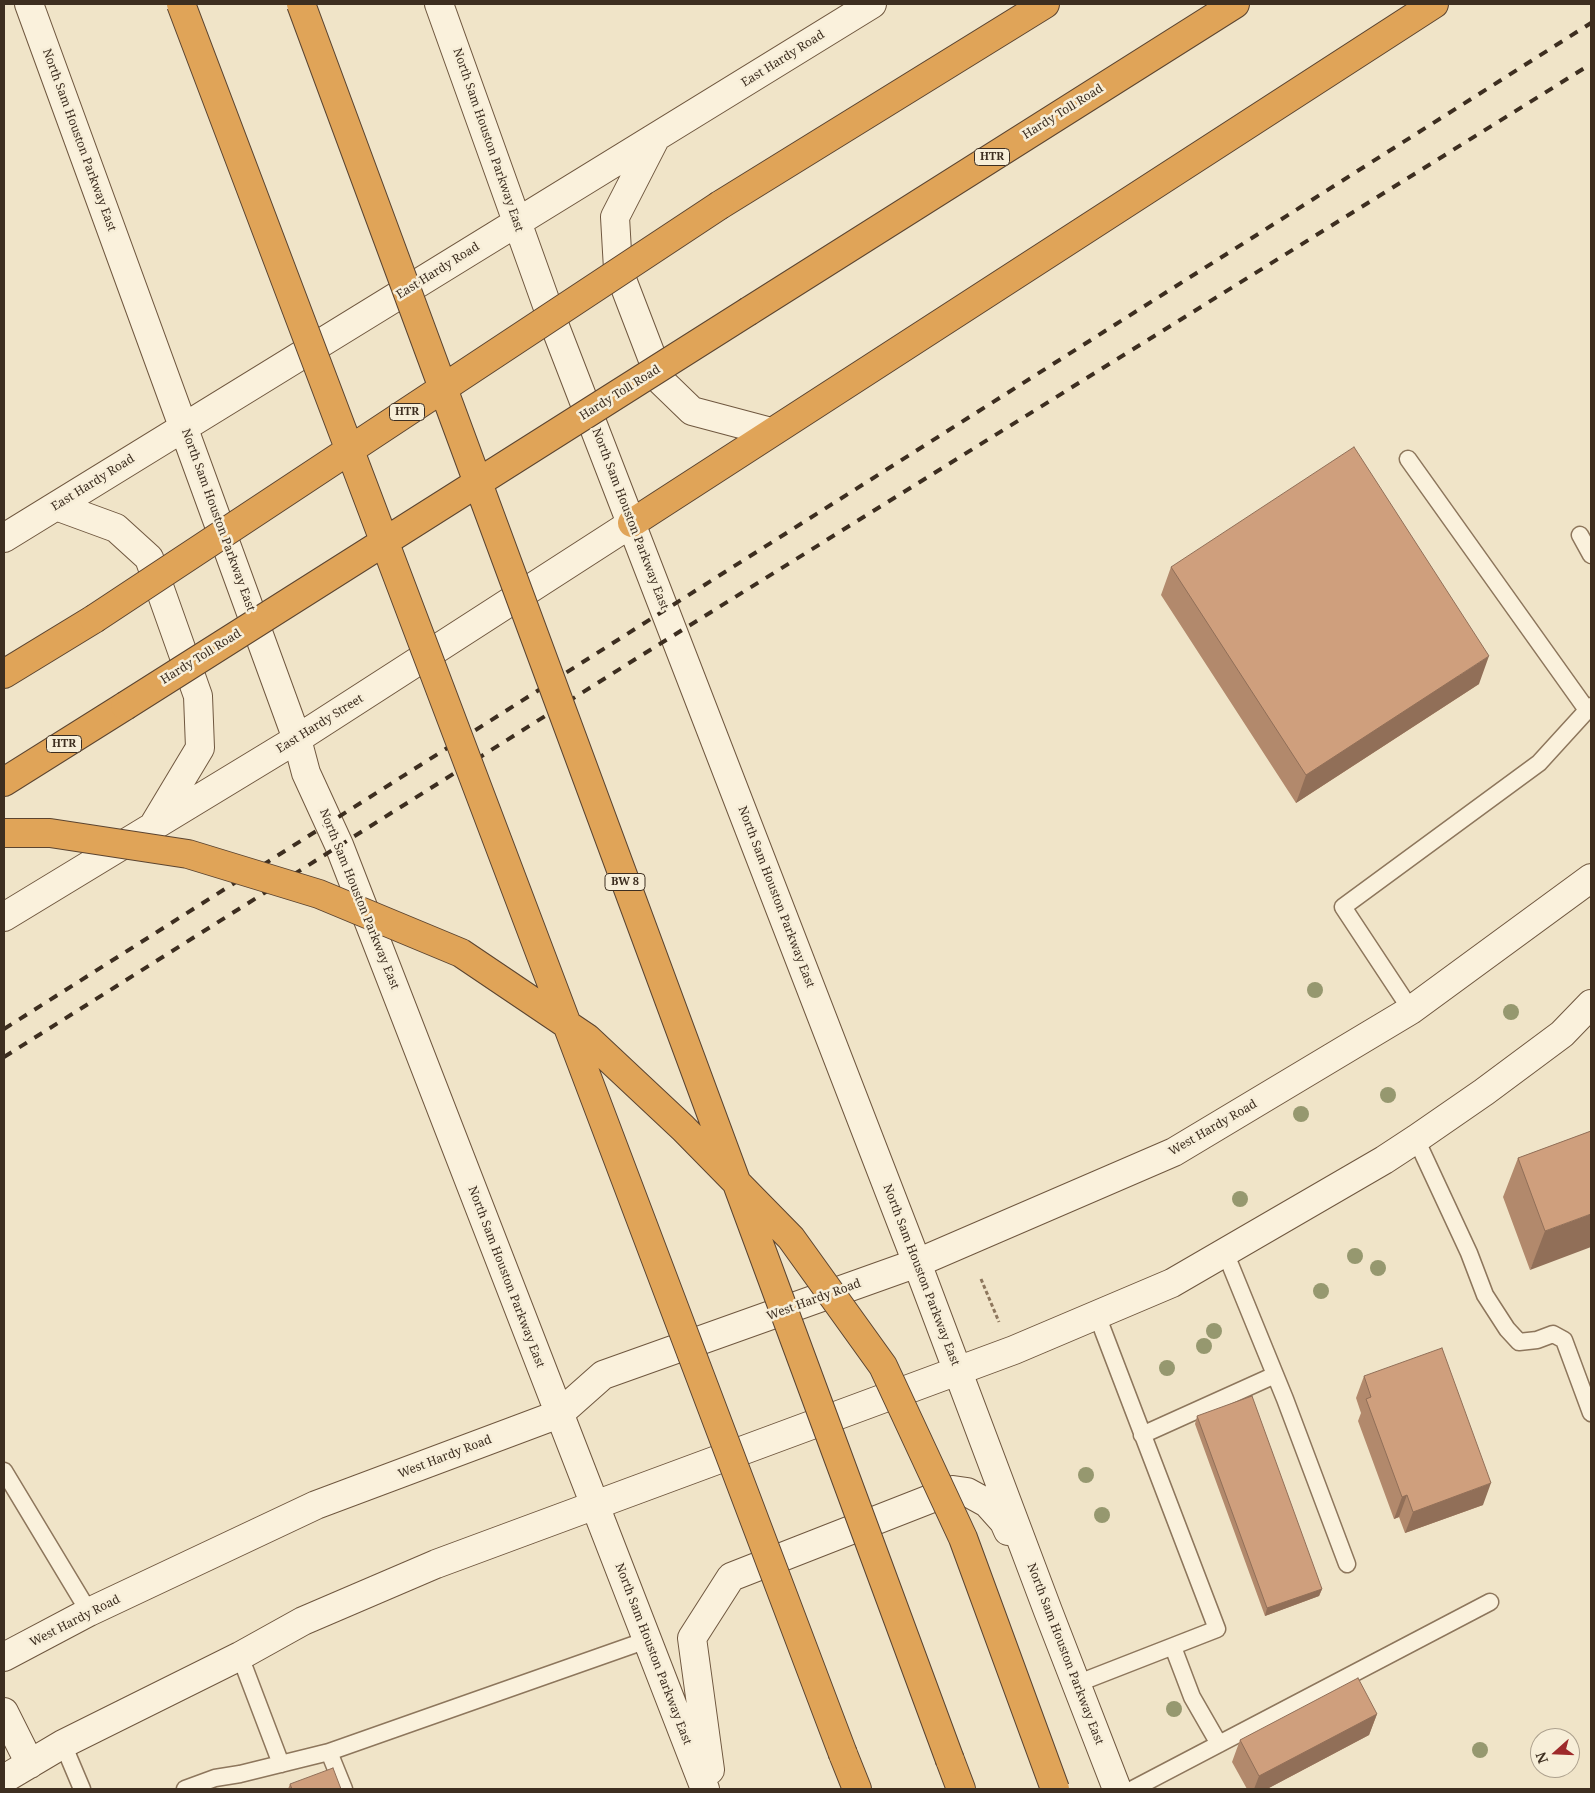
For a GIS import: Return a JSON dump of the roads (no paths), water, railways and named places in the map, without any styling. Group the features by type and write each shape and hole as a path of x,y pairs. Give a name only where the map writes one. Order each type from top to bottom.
{"highway":[{"path":"181,4 857,1789"},
{"name":"BW 8","path":"301,4 961,1789"},
{"name":"HTR","path":"4,674 94,619 720,205 1045,4"},
{"name":"Hardy Toll Road","path":"4,782 1236,4"},
{"path":"632,523 1434,4"},
{"path":"4,833 50,833 188,854 319,894 461,953 586,1038 683,1128 791,1238 883,1366 964,1538 1055,1789"}],"main road":[{"name":"North Sam Houston Parkway East","path":"29,4 297,739 306,773 343,854 705,1789"},
{"name":"North Sam Houston Parkway East","path":"440,4 517,223 1117,1789"},
{"name":"East Hardy Road","path":"4,538 872,4"},
{"path":"656,137 615,217 618,269 661,381 692,411 771,432"},
{"path":"56,506 116,528 149,558 198,696 200,748 152,827"},
{"name":"East Hardy Street","path":"4,917 297,739 632,523"},
{"name":"West Hardy Road","path":"4,1657 89,1612 316,1506 559,1414 603,1375 917,1263 1174,1152 1411,1010 1591,878"},
{"path":"4,1779 63,1744 240,1656 303,1621 436,1564 1014,1350 1172,1283 1384,1160 1416,1139 1484,1092 1562,1034 1591,1004"},
{"path":"712,1789 692,1638 731,1577 953,1490 967,1492 987,1503 1004,1522 1048,1611"},
{"path":"4,1712 30,1764"}],"lane":[{"path":"1408,459 1589,708 1539,763 1343,908 1411,1010"},
{"path":"1580,535 1591,555"},
{"path":"1416,1139 1489,1301 1507,1329 1519,1342 1537,1340 1553,1334 1564,1340 1591,1413"},
{"path":"1225,1252 1275,1375 1347,1564"},
{"path":"1076,1684 1217,1629 1097,1315"},
{"path":"1142,1435 1275,1375"},
{"path":"4,1471 89,1612"},
{"path":"1133,1789 1490,1602"},
{"path":"185,1789 215,1778 243,1782 282,1764 329,1752 647,1640"},
{"path":"1173,1646 1192,1697 1219,1744"},
{"path":"240,1656 282,1764"},
{"path":"63,1744 82,1789"},
{"path":"329,1752 344,1789"}],"railway":[{"path":"4,1029 1591,23"},
{"path":"4,1057 634,660 1591,64"}]}
